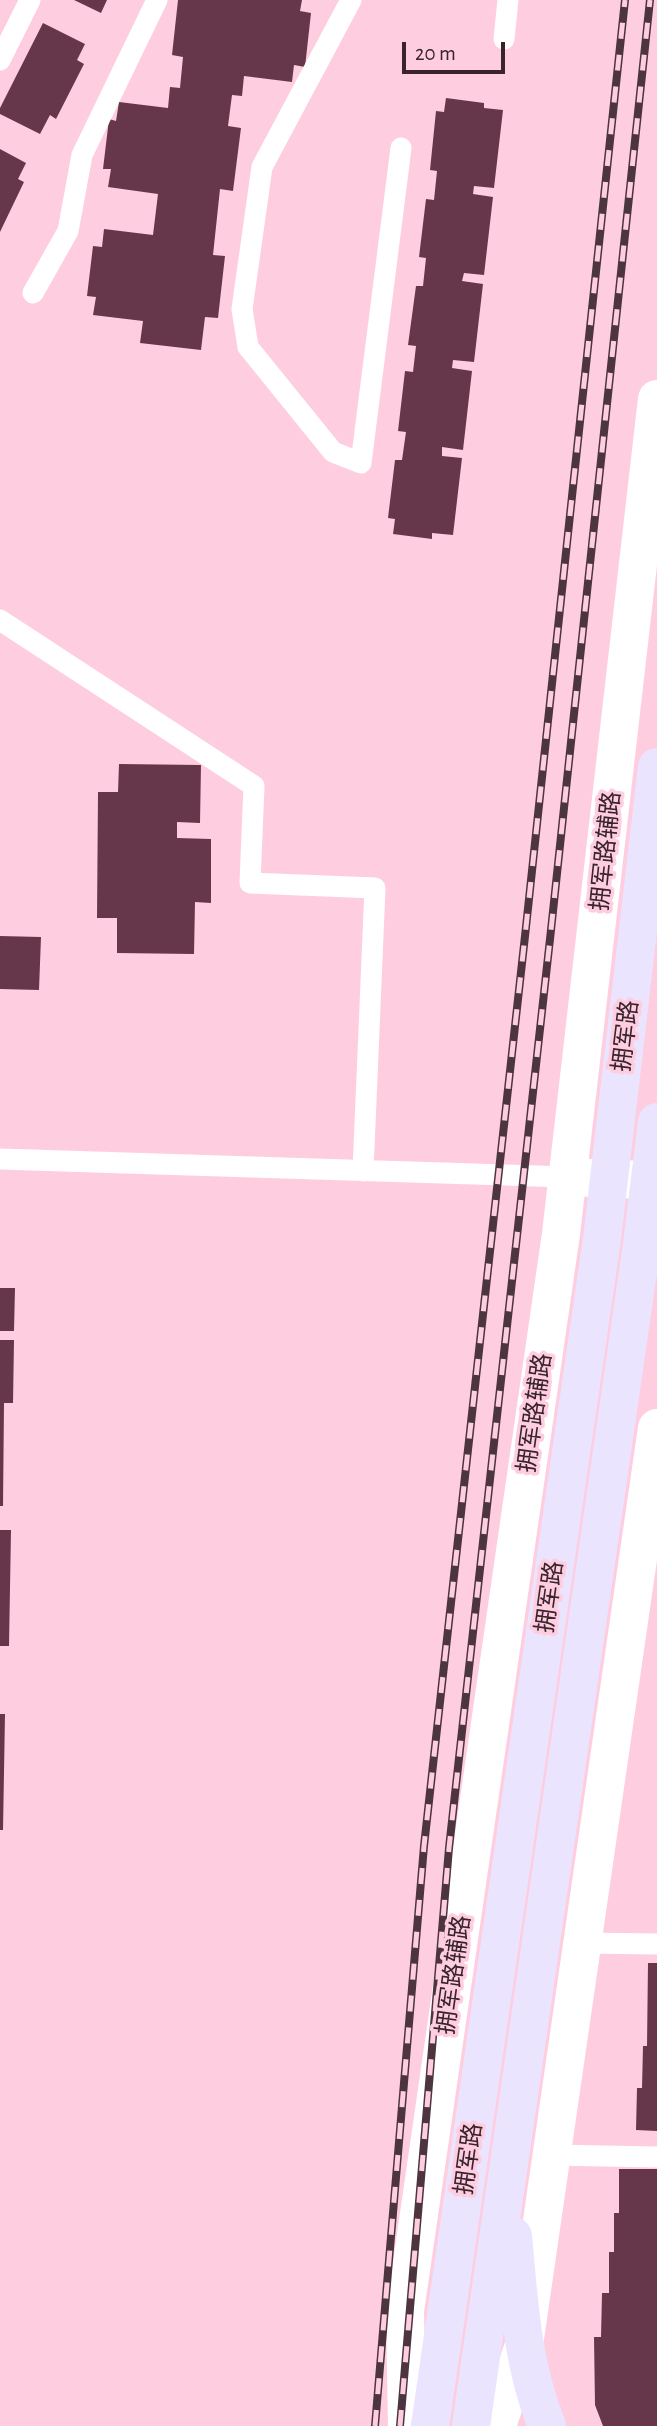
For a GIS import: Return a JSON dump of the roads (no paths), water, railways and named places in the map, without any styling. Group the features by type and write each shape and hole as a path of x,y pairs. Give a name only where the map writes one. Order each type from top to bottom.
{"main road":[{"name":"拥军路","path":"430,2426 609,1179 657,767"},
{"name":"拥军路","path":"471,2426 654,1181 657,1122"},
{"path":"507,2179 524,2345 537,2403 547,2426"}],"street":[{"name":"拥军路辅路","path":"407,2426 405,2311 568,1177 657,399"},
{"path":"568,1177 654,1181"},
{"path":"497,2426 524,2345 657,1428"}],"lane":[{"path":"0,60 30,0"},
{"path":"33,293 68,231 82,155 157,0"},
{"path":"351,0 262,167 242,309 248,347 333,452 361,463 401,148"},
{"path":"504,39 508,0"},
{"path":"0,620 254,786 250,883 375,888 363,1171"},
{"path":"0,1159 568,1177"},
{"path":"582,1943 657,1944"},
{"path":"551,2155 657,2157"}],"railway":[{"path":"375,2426 424,1846 625,0"},
{"path":"400,2426 449,1848 551,930 650,0"}]}
